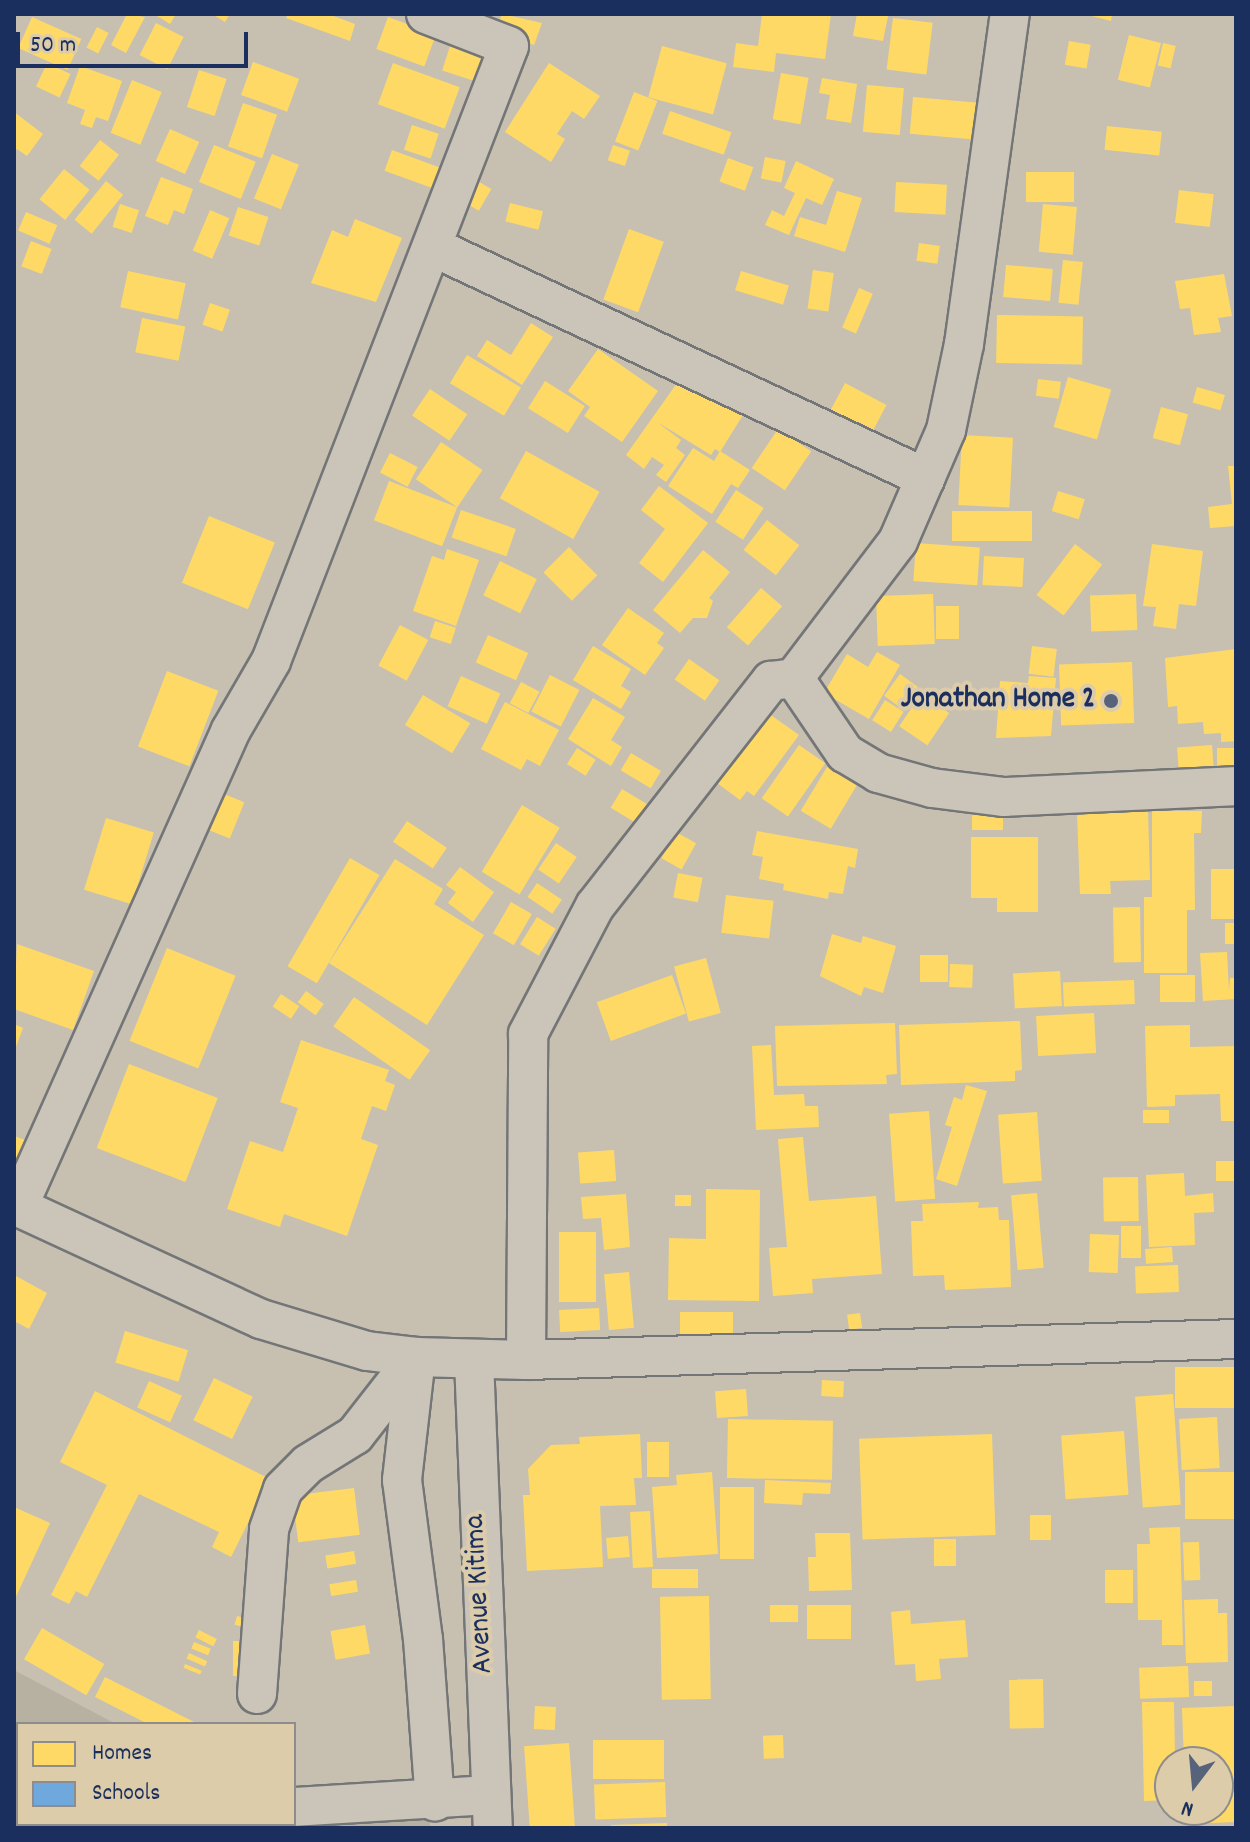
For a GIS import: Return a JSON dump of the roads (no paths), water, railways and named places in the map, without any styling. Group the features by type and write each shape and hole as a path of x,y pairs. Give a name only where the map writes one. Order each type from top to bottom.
{"street":[{"path":"426,14 509,46 271,661 231,730 16,1206 261,1319 367,1351 416,1357 526,1360 1236,1339"},
{"path":"526,1360 528,1034 595,906 771,681 794,678 898,541 946,430 964,344 1010,14"},
{"path":"433,247 926,478"},
{"path":"794,678 845,753 878,773 932,788 1004,797 1236,786"},
{"path":"257,1694 269,1529 283,1489 308,1464 355,1435 416,1357"},
{"path":"416,1357 402,1480 420,1612 435,1802"},
{"name":"Avenue Kitima","path":"474,1360 492,1811"},
{"path":"296,1807 435,1802 492,1811"}],"place":[{"name":"Jonathan Home 2","path":"1111,701"}]}
